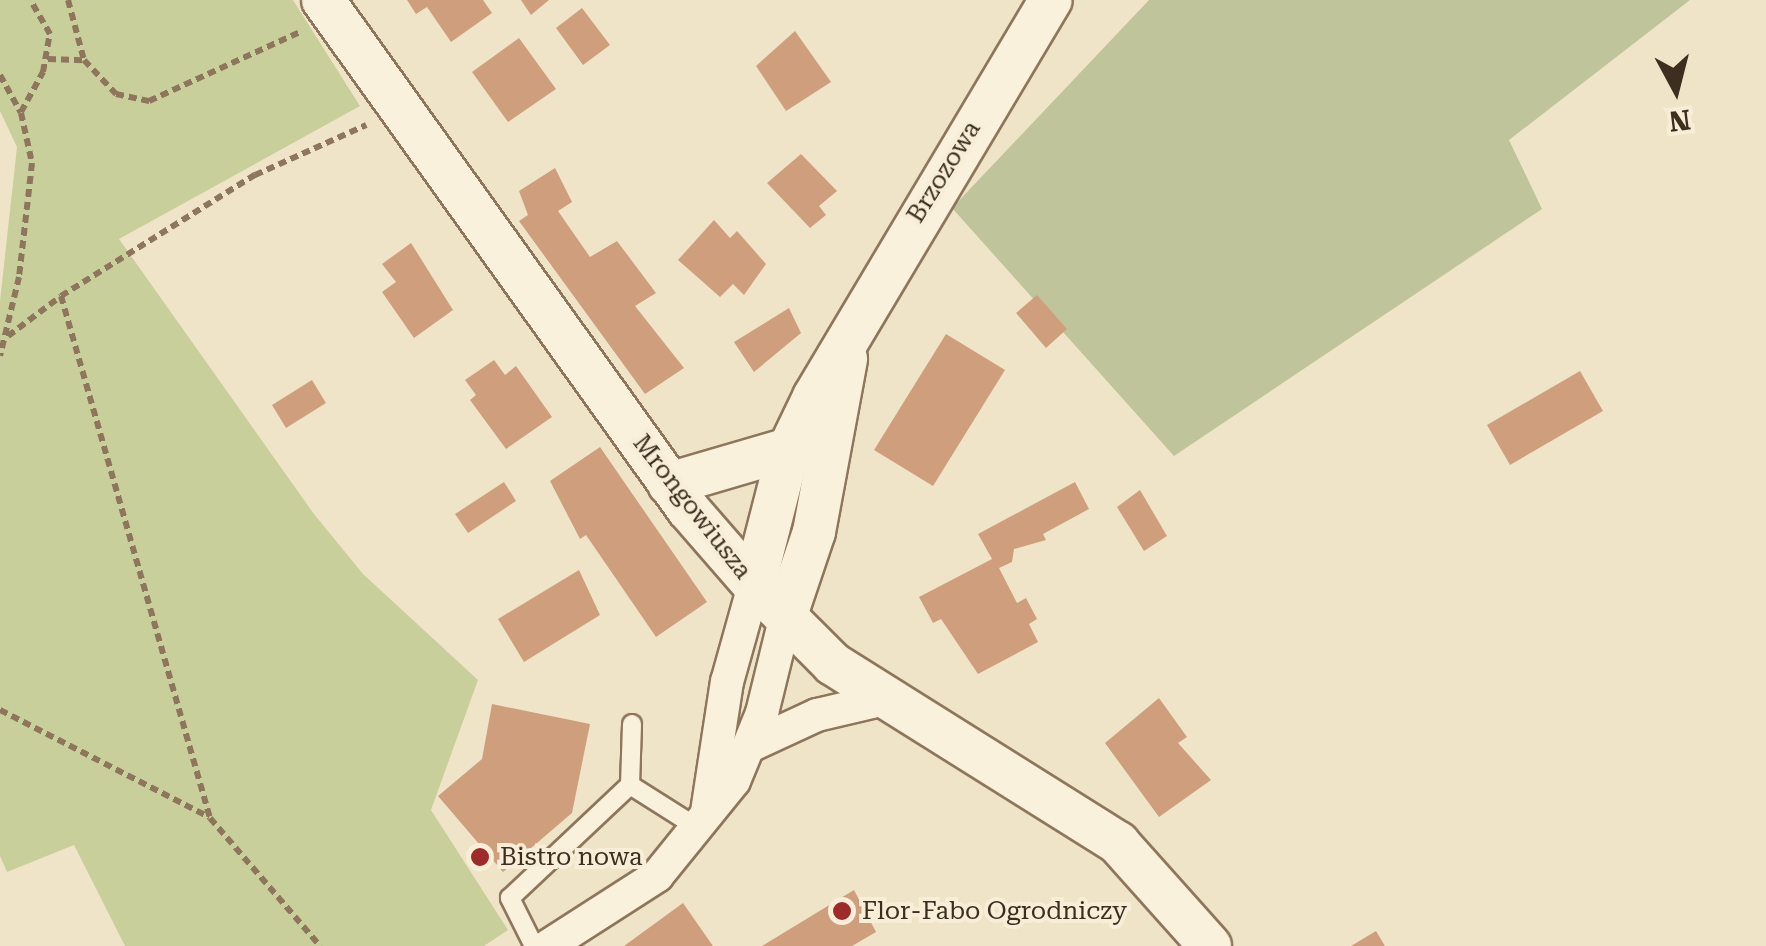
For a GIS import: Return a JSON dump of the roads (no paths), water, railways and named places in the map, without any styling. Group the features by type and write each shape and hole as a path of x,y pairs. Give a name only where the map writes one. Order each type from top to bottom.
{"street":[{"name":"Brzozowa","path":"754,585 789,449 847,350 908,230 1051,0"},
{"name":"Mrongowiusza","path":"318,13 669,484 754,585 833,664 1118,843 1210,946"},
{"name":"Brzozowa","path":"786,616 814,532 847,350"},
{"path":"669,484 789,449"},
{"path":"702,820 719,721 754,585"},
{"path":"548,946 657,876 702,820 752,746 786,616"},
{"path":"752,746 817,714 885,699"}],"lane":[{"path":"534,946 510,898 630,784 632,724"},
{"path":"630,784 702,820"}],"place":[{"name":"Bistro nowa","path":"480,857"},
{"name":"Flor-Fabo Ogrodniczy","path":"842,911"}]}
